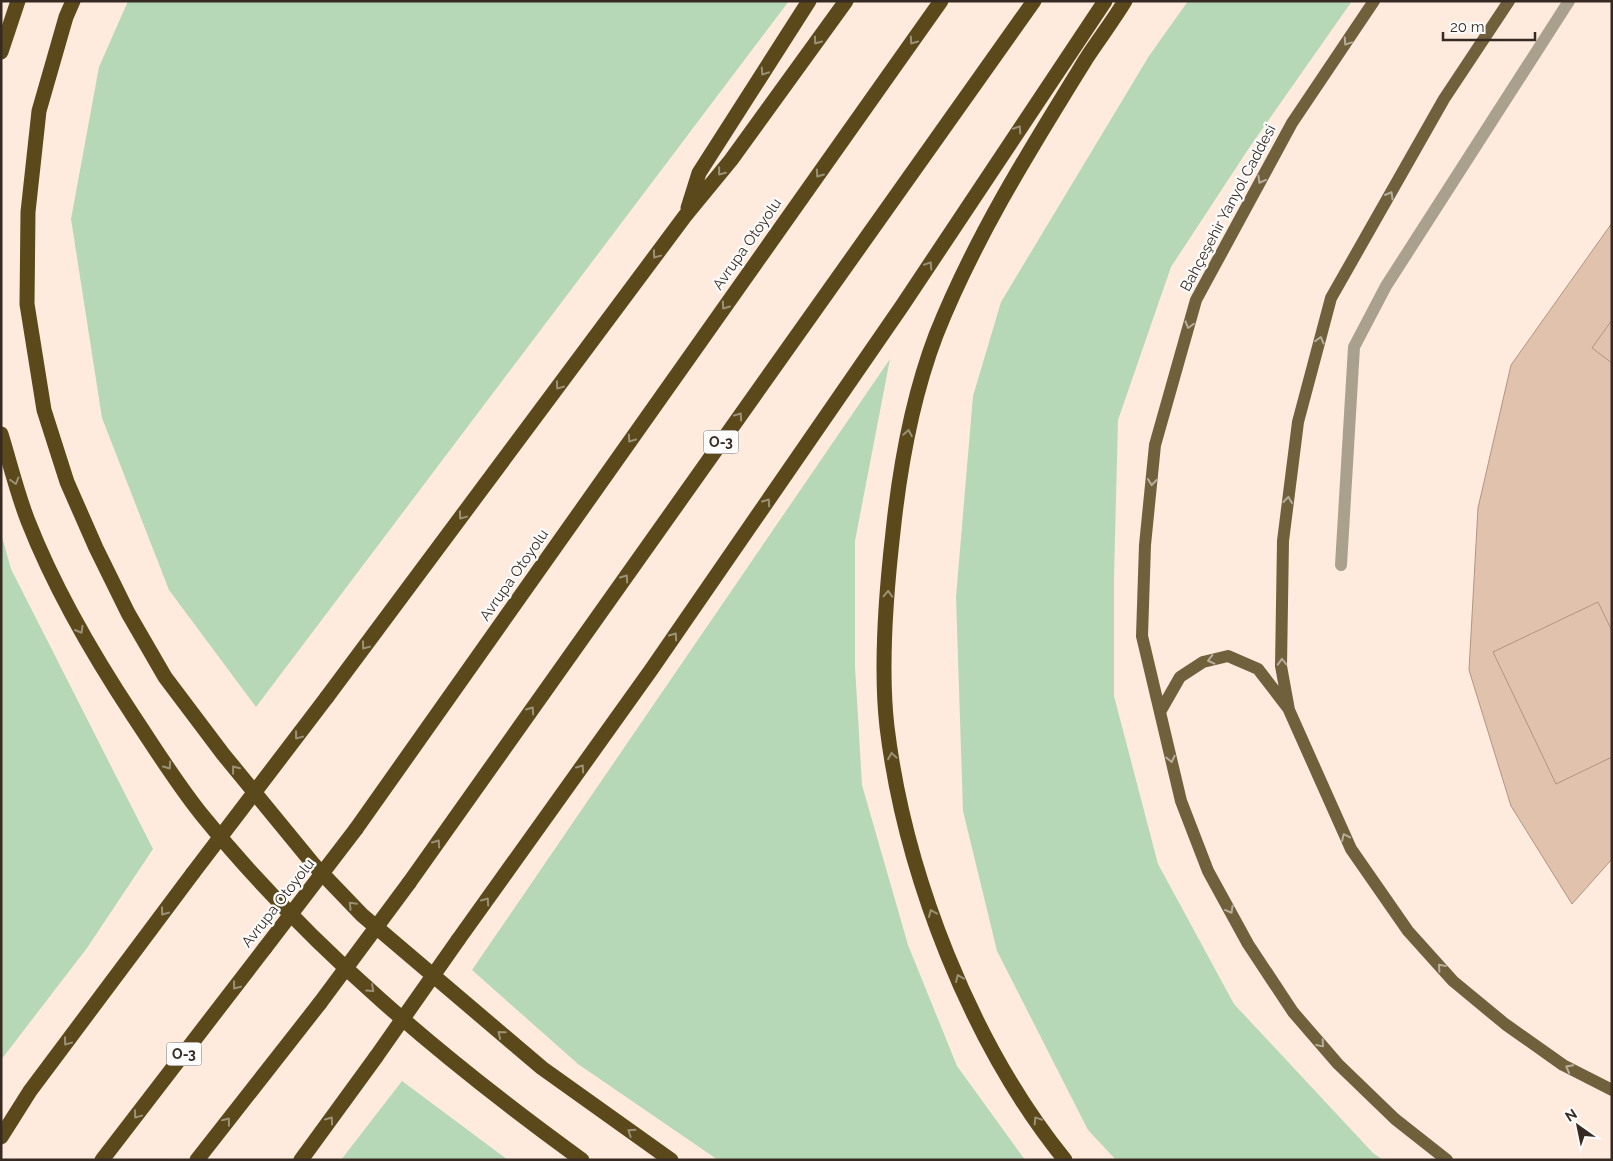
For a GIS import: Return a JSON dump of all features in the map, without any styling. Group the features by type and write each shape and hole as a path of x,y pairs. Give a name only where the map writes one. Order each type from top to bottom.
{"highway":[{"path":"1,52 18,1"},
{"path":"73,1 66,17 39,111 28,212 27,304 44,410 67,482 96,548 128,613 165,677 223,754 314,865 362,915 542,1068 671,1160"},
{"path":"685,216 699,173 809,1"},
{"path":"1,1124 30,1091 327,697 685,216 731,160 846,1"},
{"name":"Avrupa Otoyolu","path":"102,1160 356,829 941,1"},
{"name":"O-3","path":"198,1160 320,1003 409,883 1034,1"},
{"path":"302,1160 651,670 891,322 1105,1"},
{"path":"1065,1160 1053,1145 996,1055 966,994 921,886 901,810 887,724 885,654 889,572 898,490 913,407 936,337 966,265 999,203 1087,57 1125,1"},
{"path":"1,434 27,520 68,608 109,680 200,813 256,878 343,963 431,1042 525,1118 582,1160"},
{"path":"1,1137 30,1091"}],"main road":[{"name":"Bahçeşehir Yanyol Caddesi","path":"1374,1 1292,123 1196,300 1155,445 1145,545 1142,636 1181,801 1205,862 1253,951 1293,1012 1338,1064 1395,1119 1447,1160"},
{"path":"1289,710 1281,666 1283,541 1298,422 1331,298 1444,99 1509,1"},
{"path":"1160,712 1180,678 1204,662 1228,656 1258,669 1289,710 1351,849 1408,931 1454,981 1505,1024 1563,1065 1612,1090"}],"street":[{"path":"1341,565 1354,347 1386,286 1569,1"}],"green space":[{"path":"128,1 789,1 256,707 169,590 102,418 71,219 99,67"},
{"path":"1188,1 1352,1 1249,148 1171,267 1118,420 1114,578 1114,696 1158,864 1234,1004 1373,1153 1383,1160 1116,1160 1088,1130 997,951 963,811 956,597 973,396 1001,302 1149,56"},
{"path":"890,359 855,541 855,666 862,785 908,945 957,1066 1025,1160 718,1160 578,1064 472,970"},
{"path":"1,533 11,569 153,849 87,948 1,1060"},
{"path":"402,1081 508,1160 341,1160"}],"building":[{"path":"1612,223 1612,859 1572,904 1511,806 1469,670 1478,508 1511,365"},
{"path":"1612,320 1612,363 1592,348"},
{"path":"1598,602 1612,631 1612,757 1556,784 1493,652"}]}
